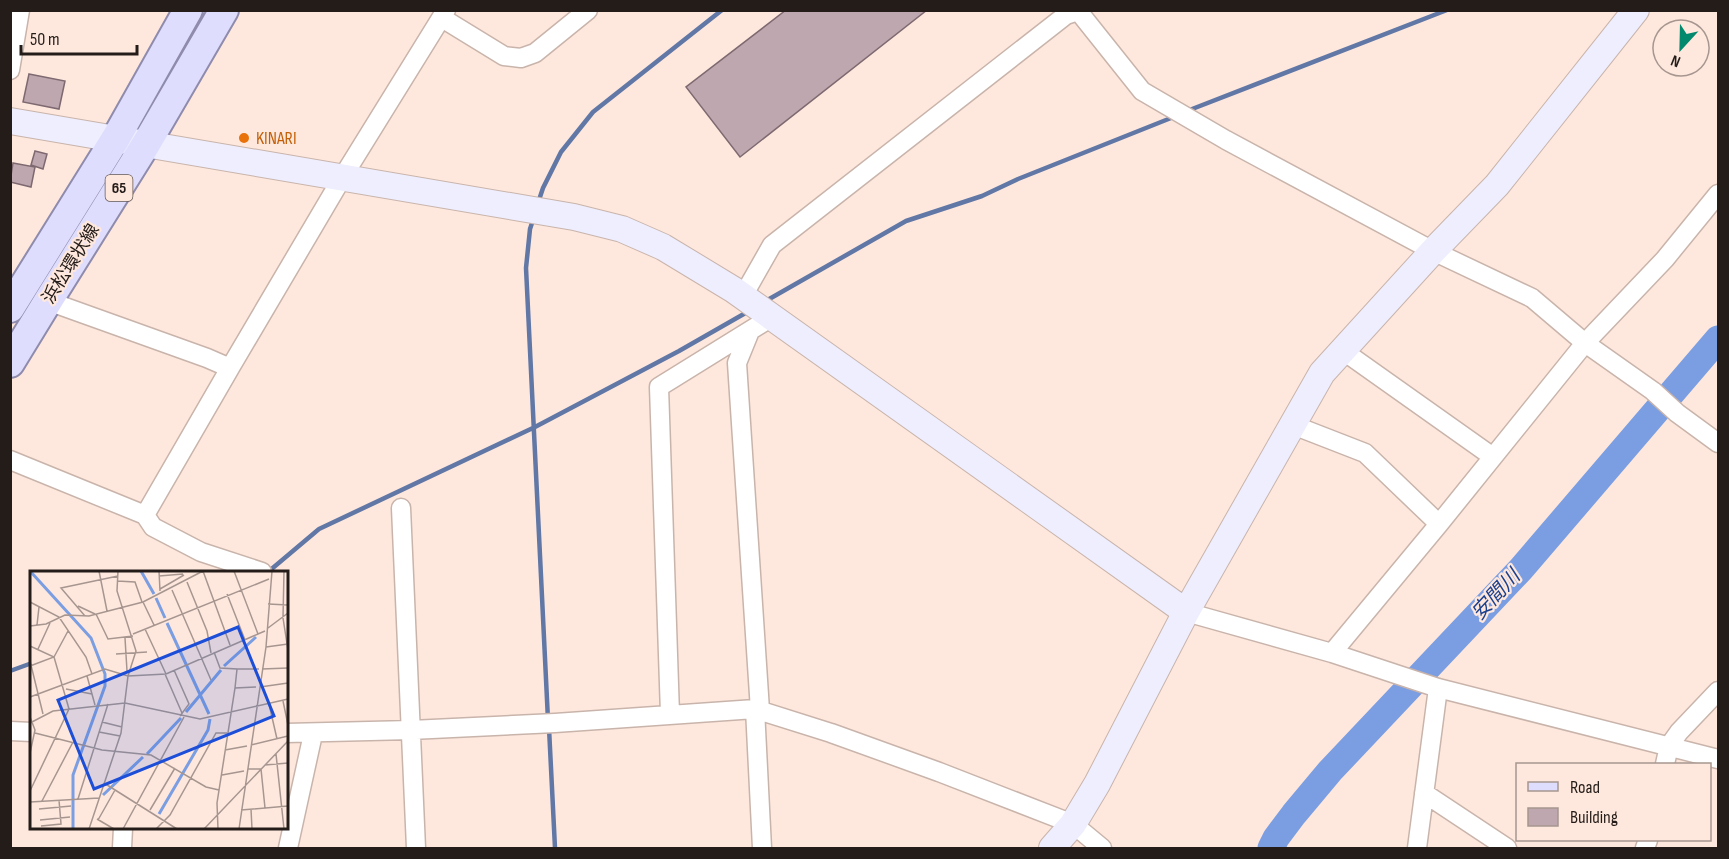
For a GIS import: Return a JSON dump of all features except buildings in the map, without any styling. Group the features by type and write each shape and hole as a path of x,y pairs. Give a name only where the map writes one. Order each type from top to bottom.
{"main road":[{"name":"浜松環状線","path":"13,297 116,138 188,10"},
{"name":"浜松環状線","path":"10,363 146,144 224,10"}],"street":[{"path":"10,70 20,10"},
{"path":"145,515 342,178 444,14 504,56 521,57 535,53 588,10"},
{"path":"762,849 758,710 737,363 756,311 772,245 1066,15 1078,11 1142,90 1226,140 1433,250 1532,298 1586,343 1653,391 1677,414 1719,443"},
{"path":"1052,849 1073,824 1097,784 1186,612 1322,374 1433,250 1497,185 1631,12"},
{"path":"10,121 536,210 622,229 663,247 1186,612 1332,653 1438,688 1719,759"},
{"path":"1332,653 1586,343 1665,259 1719,194"},
{"path":"48,301 230,368"},
{"path":"670,714 659,387 756,311"},
{"path":"1342,350 1493,457"},
{"path":"1293,425 1365,453 1439,524"},
{"path":"10,460 145,515 153,527 201,552 257,571"},
{"path":"401,508 416,849"},
{"path":"1417,849 1438,688"},
{"path":"1666,763 1670,746 1679,732 1719,691"},
{"path":"288,733 411,730 758,710 831,733 939,772 1073,824 1102,849"},
{"path":"10,731 30,732"},
{"path":"288,849 313,734"},
{"path":"1424,793 1507,849"},
{"path":"1066,849 1073,824"},
{"path":"123,829 123,849"}],"waterway":[{"path":"538,203 561,152 593,112 722,10"},
{"path":"1187,111 1447,10"},
{"path":"764,302 906,221 982,196 1018,179 1176,116"},
{"path":"533,220 526,268 548,720"},
{"path":"269,571 319,529 535,427 679,351 749,311"},
{"name":"安間川","path":"1271,848 1294,814 1330,771 1521,569 1718,339"},
{"path":"10,671 30,664"},
{"path":"549,728 555,848"}],"place":[{"name":"KINARI","path":"244,138"}]}
